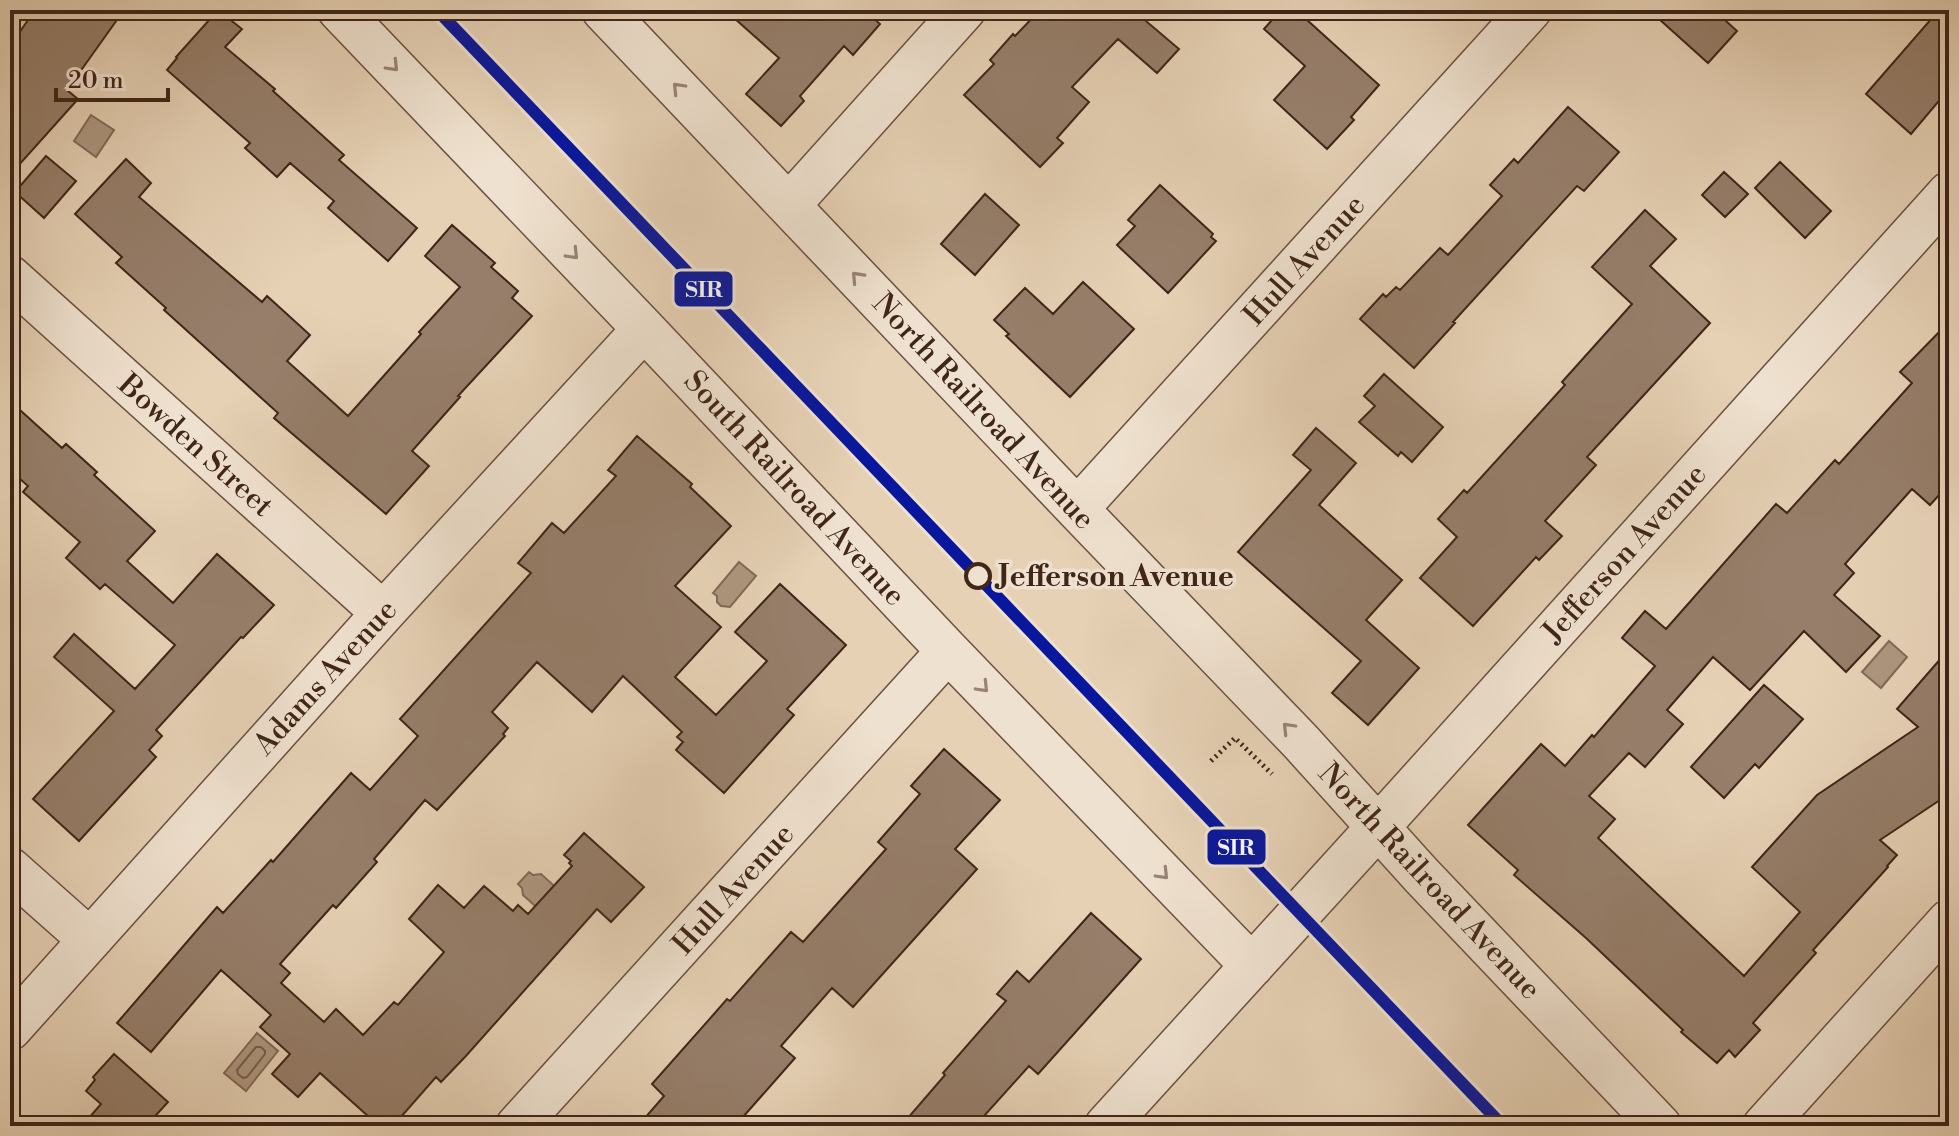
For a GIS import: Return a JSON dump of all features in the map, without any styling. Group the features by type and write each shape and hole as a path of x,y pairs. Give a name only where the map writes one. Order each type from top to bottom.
{"street":[{"name":"South Railroad Avenue","path":"339,10 1252,966"},
{"name":"North Railroad Avenue","path":"603,10 1301,742 1660,1126"},
{"path":"789,205 964,10"},
{"name":"Hull Avenue","path":"1077,509 1530,10"},
{"name":"Jefferson Avenue","path":"1106,1126 1949,193"},
{"name":"Bowden Street","path":"10,277 383,613"},
{"name":"Adams Avenue","path":"10,1029 383,613 644,329"},
{"name":"Hull Avenue","path":"517,1126 948,651"},
{"path":"10,869 90,940"},
{"path":"1764,1126 1949,921"}],"path":[{"path":"1211,761 1235,738 1272,774"}],"water":[{"path":"91,115 114,130 96,157 74,141"},
{"path":"739,562 756,576 730,607 721,606 713,593"},
{"path":"1889,641 1907,657 1881,688 1862,672"},
{"path":"529,872 541,874 573,903 554,923 523,895 518,884"},
{"path":"257,1033 278,1051 246,1091 224,1073"}],"building":[{"path":"35,10 124,10 67,90 78,99 10,175 10,46"},
{"path":"218,10 242,29 225,47 275,89 273,91 344,155 339,160 417,228 388,261 328,208 334,201 290,163 277,177 245,148 250,143 167,70"},
{"path":"725,10 864,10 880,24 853,55 844,46 800,96 804,101 781,126 746,94 779,58"},
{"path":"1040,10 1146,10 1140,16 1179,49 1157,73 1118,39 1072,87 1089,102 1057,138 1063,143 1040,167 964,95 994,64 990,60 1013,34 1015,36"},
{"path":"1281,10 1296,10 1379,85 1351,117 1354,120 1327,149 1274,100 1305,66 1264,29"},
{"path":"1649,10 1714,10 1737,31 1708,63"},
{"path":"1939,10 1949,10 1949,89 1911,134 1866,94"},
{"path":"1568,107 1619,152 1584,191 1577,186 1414,368 1360,319 1383,294 1386,297 1396,287 1400,290 1440,248 1448,255 1502,196 1490,185 1514,159 1518,163"},
{"path":"46,156 76,181 44,218 15,192"},
{"path":"126,159 151,183 139,197 262,302 267,296 310,335 287,361 348,416 460,287 425,256 452,225 495,263 491,267 518,291 512,298 532,316 412,451 429,466 386,514 274,418 278,413 116,263 122,257 75,214"},
{"path":"1780,162 1831,211 1805,238 1755,188"},
{"path":"1724,172 1748,194 1725,217 1702,195"},
{"path":"1160,185 1213,234 1211,237 1216,241 1168,293 1117,245 1135,226 1128,220"},
{"path":"985,194 1019,225 975,275 941,244"},
{"path":"1645,210 1676,239 1650,266 1710,323 1587,457 1596,465 1545,521 1562,536 1539,560 1536,557 1473,626 1420,578 1457,537 1438,519 1464,490 1467,493 1565,385 1562,382 1632,304 1592,267"},
{"path":"1083,282 1134,329 1070,397 1006,336 1009,334 994,320 1025,288 1053,314"},
{"path":"1949,322 1949,484 1930,505 1912,489 1845,564 1854,573 1834,595 1880,636 1846,672 1804,631 1750,690 1713,657 1667,710 1683,724 1645,767 1629,753 1589,796 1615,819 1598,838 1744,976 1800,912 1752,867 1817,795 1918,727 1897,709 1949,649 1949,794 1880,840 1897,855 1753,1023 1760,1030 1735,1057 1729,1050 1717,1063 1681,1032 1683,1030 1586,938 1514,875 1518,870 1468,825 1541,744 1565,766 1592,735 1594,737 1655,666 1622,638 1645,611 1666,629 1776,504 1787,513 1835,460 1839,464 1912,383 1900,372"},
{"path":"1384,374 1443,427 1412,462 1401,452 1398,456 1359,422 1375,406 1364,396"},
{"path":"10,401 62,448 66,444 97,472 94,475 155,531 127,561 173,603 217,554 274,605 156,730 162,736 149,750 156,757 79,841 33,799 114,711 54,657 74,634 135,689 175,645 105,584 100,589 66,558 80,542 23,492 28,486 10,470"},
{"path":"1316,428 1356,463 1319,505 1402,580 1366,620 1419,668 1368,725 1332,693 1361,661 1238,552 1311,470 1293,455"},
{"path":"637,436 692,484 690,487 731,526 675,586 721,627 675,677 716,715 767,661 735,632 780,584 846,645 787,709 794,715 724,793 676,750 683,742 677,737 682,732 623,676 592,712 537,662 492,712 508,728 503,734 505,736 437,810 425,800 374,859 377,862 280,964 290,973 281,983 324,1022 336,1009 363,1035 394,1002 398,1005 444,952 409,919 438,885 464,908 484,886 513,911 518,905 528,914 572,866 564,855 584,833 644,887 611,922 597,909 465,1057 441,1082 436,1077 393,1126 379,1126 320,1073 298,1097 272,1074 290,1054 260,1027 271,1015 221,970 151,1052 117,1023 217,907 223,913 271,860 273,862 351,773 370,790 418,736 400,719 531,573 518,563 552,523 564,533 616,476 608,470"},
{"path":"1764,685 1803,719 1759,768 1755,764 1724,798 1691,767"},
{"path":"944,749 1000,800 955,849 977,869 853,1007 832,988 781,1046 795,1058 735,1126 638,1126 664,1096 652,1084 727,999 730,1001 791,932 803,942 886,849 878,842 920,794 911,786"},
{"path":"1091,913 1141,959 1038,1074 1029,1066 975,1126 901,1126 1006,1001 997,994 1017,971 1029,982"},
{"path":"114,1054 168,1102 146,1126 82,1126 101,1104 86,1091 95,1080 93,1077"}],"transit line":[{"name":"SIR","path":"437,10 1503,1126"}],"place":[{"name":"Jefferson Avenue","path":"978,576"}]}
